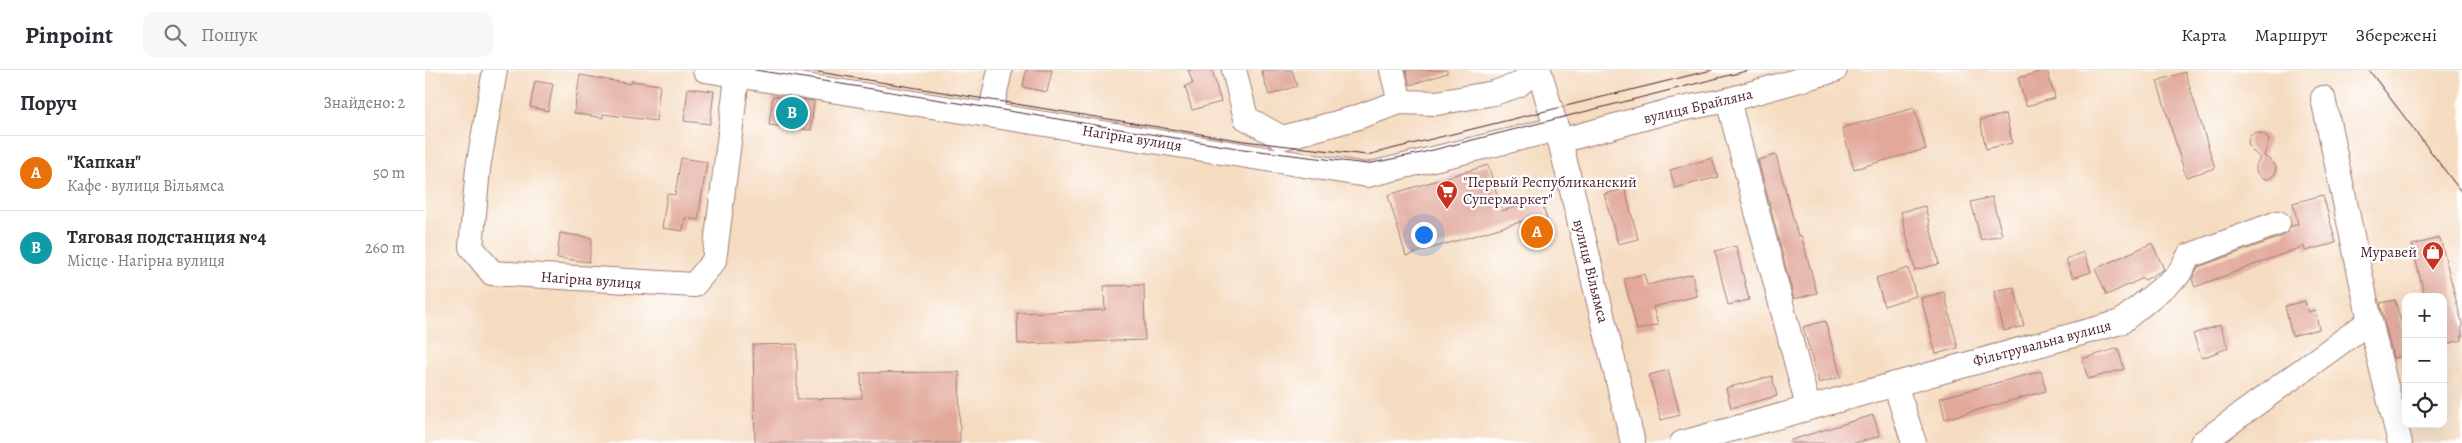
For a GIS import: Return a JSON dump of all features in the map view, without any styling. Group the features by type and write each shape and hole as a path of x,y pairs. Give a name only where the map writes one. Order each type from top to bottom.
{"street":[{"name":"Нагірна вулиця","path":"495,70 478,168 471,247 492,274 694,285 714,261 737,77"},
{"name":"Нагірна вулиця","path":"705,70 737,77 1367,175 1558,135"},
{"path":"991,115 1000,70"},
{"path":"1234,70 1246,118 1282,138 1400,102 1437,103 1494,93 1519,84 1538,70"},
{"path":"1392,70 1400,102"},
{"name":"вулиця Вільямса","path":"1538,70 1558,135 1633,443"},
{"name":"вулиця Брайляна","path":"1558,135 1728,100 1835,70"},
{"path":"2323,98 2370,321 2400,443"},
{"path":"1728,100 1808,407"},
{"name":"Фільтрувальна вулиця","path":"1682,443 2121,322 2178,275 2189,256 2278,224"},
{"path":"2202,443 2370,321"},
{"path":"1895,384 1914,443"}],"building":[{"path":"1026,70 1052,70 1047,92 1023,87"},
{"path":"1188,70 1212,70 1221,102 1192,110 1185,86 1193,84"},
{"path":"1261,70 1292,70 1297,86 1269,95"},
{"path":"1406,70 1447,70 1447,73 1410,85"},
{"path":"2047,70 2055,98 2026,106 2018,78"},
{"path":"2185,72 2215,168 2186,177 2157,81"},
{"path":"580,75 631,84 631,81 660,85 656,121 603,114 603,118 574,113"},
{"path":"535,81 553,84 548,111 530,107"},
{"path":"688,88 714,91 710,124 684,121"},
{"path":"773,96 814,101 811,130 769,125"},
{"path":"1914,108 1926,149 1854,169 1842,128"},
{"path":"2006,114 2012,143 1986,149 1980,120"},
{"path":"2256,132 2265,134 2269,140 2264,156 2272,161 2276,167 2275,174 2269,179 2262,179 2256,172 2256,165 2260,158 2250,148 2248,142 2250,135"},
{"path":"1776,155 1798,236 1801,235 1817,293 1794,299 1758,160"},
{"path":"681,158 707,162 698,220 685,218 683,231 662,228 667,194 675,195"},
{"path":"1712,158 1718,177 1675,188 1670,170"},
{"name":"\"Первый Республиканский Супермаркет\"","path":"1488,165 1502,211 1541,199 1547,220 1544,221 1550,242 1531,248 1523,221 1406,256 1388,195"},
{"path":"1625,189 1638,239 1618,244 1604,194"},
{"path":"2323,195 2336,243 2305,251 2304,246 2195,287 2192,279 2198,267 2283,236 2291,226 2298,224 2293,203"},
{"path":"1992,197 2002,235 1981,240 1971,202"},
{"path":"1925,206 1939,264 1915,270 1901,212"},
{"path":"560,233 592,238 589,262 557,258"},
{"name":"Муравей","path":"2440,238 2462,323 2462,340 2447,344 2447,293 2424,293 2412,245"},
{"path":"2152,243 2164,269 2145,280 2143,278 2107,295 2095,269"},
{"path":"1736,246 1749,300 1728,305 1715,251"},
{"path":"2084,252 2091,272 2073,278 2066,259"},
{"path":"1908,268 1916,296 1884,306 1876,278"},
{"path":"1644,274 1647,285 1692,274 1697,296 1653,307 1658,325 1637,330 1624,279"},
{"path":"1144,285 1145,340 1018,344 1017,313 1105,310 1104,286"},
{"path":"2014,287 2024,326 2004,331 1994,291"},
{"path":"1944,292 1958,348 1936,354 1921,298"},
{"path":"2395,300 2402,325 2402,356 2393,358 2380,303"},
{"path":"2305,301 2308,312 2315,310 2319,329 2292,336 2285,306"},
{"path":"1825,321 1841,377 1819,383 1803,327"},
{"path":"2220,325 2228,348 2202,358 2193,334"},
{"path":"797,344 797,399 862,398 861,373 959,372 960,443 755,443 753,345"},
{"path":"2118,348 2124,369 2088,379 2082,359"},
{"path":"1668,370 1680,415 1661,420 1649,375"},
{"path":"2041,371 2046,391 1945,419 1940,398"},
{"path":"1772,376 1777,396 1731,408 1726,388"},
{"path":"1873,415 1880,436 1855,443 1791,443 1791,440"}],"tram line":[{"path":"755,70 1243,149 1367,164 1421,153 1750,70"},
{"path":"806,70 1244,141 1367,155 1712,70"},
{"path":"2369,70 2462,193"}],"place":[{"name":"Тяговая подстанция №4","path":"792,113"},
{"name":"\"Первый Республиканский Супермаркет\"","path":"1447,210"},
{"name":"\"Капкан\"","path":"1537,232"},
{"name":"Муравей","path":"2433,271"}]}
